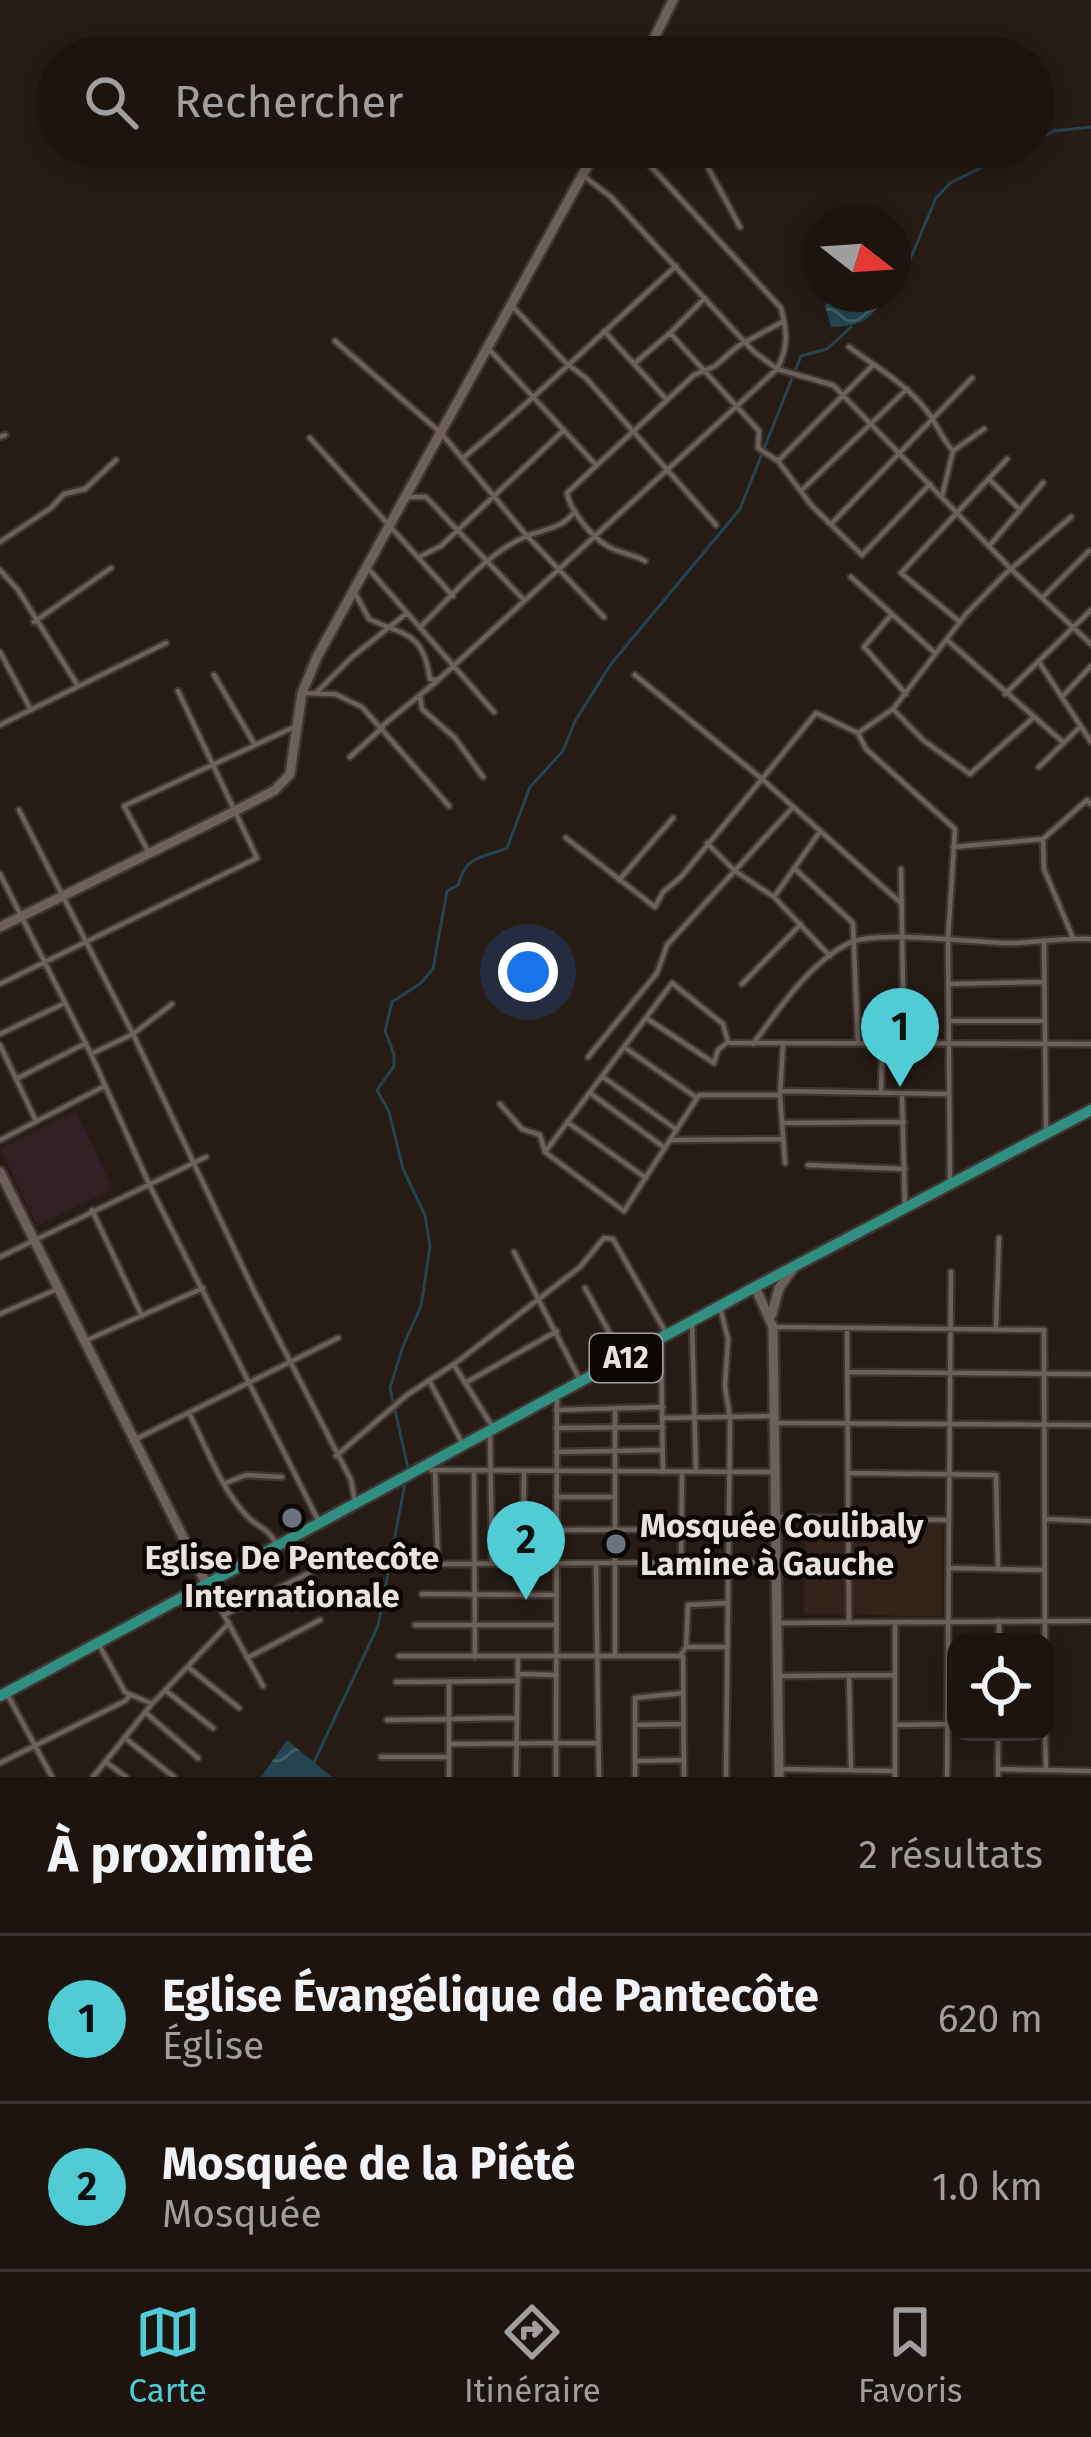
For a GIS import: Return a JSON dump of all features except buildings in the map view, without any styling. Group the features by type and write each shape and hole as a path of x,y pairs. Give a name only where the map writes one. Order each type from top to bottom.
{"main road":[{"name":"A12","path":"3,1692 1091,1110"},
{"name":"A12","path":"3,1692 162,1607"}],"street":[{"path":"656,36 673,0"},
{"path":"0,927 236,811 275,790 290,774 302,693 353,590 586,168"},
{"path":"350,757 777,369 788,336 781,308 653,168"},
{"path":"708,168 740,227"},
{"path":"582,175 610,197 753,352 777,369 833,385 1012,570 1091,644"},
{"path":"463,458 536,398 566,364 676,266"},
{"path":"634,363 705,298"},
{"path":"510,304 566,364 586,378 716,526"},
{"path":"645,561 626,550 610,548 595,535 567,493 704,370 784,321"},
{"path":"604,331 667,400"},
{"path":"670,333 759,431 758,448 778,461 862,555 930,484"},
{"path":"335,341 441,433 527,536 604,617"},
{"path":"487,347 595,464"},
{"path":"849,347 907,389 953,451"},
{"path":"778,461 873,365"},
{"path":"832,523 972,378"},
{"path":"801,491 907,389"},
{"path":"942,496 953,451 985,429"},
{"path":"420,556 441,546 564,430"},
{"path":"310,438 453,596"},
{"path":"960,622 902,573 1006,459"},
{"path":"0,542 52,508 64,494 85,489 116,460"},
{"path":"988,478 1020,510"},
{"path":"989,546 1042,483"},
{"path":"400,505 410,496 426,497 524,600"},
{"path":"420,627 488,562 527,536 559,527 575,511"},
{"path":"858,734 893,709 960,622 1071,517"},
{"path":"1042,598 1089,551"},
{"path":"366,566 494,712"},
{"path":"34,622 110,568"},
{"path":"0,570 18,590 78,686"},
{"path":"851,577 935,653"},
{"path":"353,590 369,619 391,626 419,646 428,660 430,679 438,680"},
{"path":"1005,694 1091,610"},
{"path":"317,692 408,613"},
{"path":"892,614 864,647 906,694"},
{"path":"947,640 1064,743"},
{"path":"0,725 166,643"},
{"path":"0,652 31,710"},
{"path":"1039,662 1091,742"},
{"path":"1060,698 1091,666"},
{"path":"214,675 255,746"},
{"path":"635,675 762,779 902,904"},
{"path":"0,984 257,858 178,692"},
{"path":"302,693 335,694 362,707 449,806"},
{"path":"420,696 422,709 455,738 483,777"},
{"path":"893,709 923,740 970,774 1033,718"},
{"path":"566,838 655,907 816,712 858,734 866,749 955,829 948,939 950,1185"},
{"path":"149,854 124,806 299,724"},
{"path":"1040,767 1091,725"},
{"path":"951,847 1043,839 1087,800 1091,804"},
{"path":"588,1058 657,974 667,945 792,808"},
{"path":"20,810 351,1480 355,1502"},
{"path":"619,880 673,818"},
{"path":"774,897 820,831"},
{"path":"1043,839 1044,869 1072,938"},
{"path":"707,843 735,871 774,897 830,956"},
{"path":"794,868 853,923 858,1044"},
{"path":"901,869 904,1046"},
{"path":"0,874 319,1522"},
{"path":"742,983 801,924"},
{"path":"753,1044 785,1000 853,940 1016,943 1091,939"},
{"path":"1044,940 1046,1132"},
{"path":"948,984 1043,982"},
{"path":"544,1152 672,983 723,1024 728,1042"},
{"path":"0,1034 65,1004"},
{"path":"91,1054 134,1034 172,1004"},
{"path":"646,1018 713,1063 728,1042 1091,1044"},
{"path":"949,1021 1043,1021"},
{"path":"16,1079 86,1043"},
{"path":"782,1044 785,1163"},
{"path":"0,1045 36,1121"},
{"path":"881,1093 882,1045"},
{"path":"624,1047 697,1098 780,1093 949,1094"},
{"path":"602,1076 676,1130"},
{"path":"0,1140 105,1086"},
{"path":"590,1093 665,1148"},
{"path":"902,1094 905,1209"},
{"path":"500,1104 522,1129 540,1135 544,1152 624,1211 697,1098"},
{"path":"568,1122 646,1178"},
{"path":"782,1123 904,1122"},
{"path":"670,1140 783,1139"},
{"path":"0,1257 206,1157"},
{"path":"808,1166 904,1169"},
{"path":"0,1172 206,1583 263,1686"},
{"path":"92,1210 142,1316"},
{"path":"336,1456 580,1267 609,1236 664,1337 663,1472"},
{"path":"996,1327 999,1238"},
{"path":"514,1252 581,1381"},
{"path":"795,1266 779,1288 772,1323 779,1773 851,1770 895,1774 895,1623"},
{"path":"947,1633 951,1272"},
{"path":"755,1287 772,1323"},
{"path":"86,1342 203,1288"},
{"path":"585,1288 624,1359"},
{"path":"0,1314 57,1289"},
{"path":"719,1306 727,1328 725,1386 730,1419 726,1777"},
{"path":"692,1322 696,1472"},
{"path":"772,1323 1044,1330 1045,1633"},
{"path":"847,1328 849,1623"},
{"path":"465,1383 557,1331"},
{"path":"134,1440 338,1338"},
{"path":"454,1365 492,1431 492,1564"},
{"path":"849,1372 1091,1374"},
{"path":"429,1380 464,1446"},
{"path":"556,1777 557,1394"},
{"path":"556,1410 663,1407"},
{"path":"614,1409 615,1655"},
{"path":"189,1413 250,1520 266,1526 277,1545"},
{"path":"663,1418 1091,1425"},
{"path":"556,1428 663,1427"},
{"path":"556,1452 663,1450"},
{"path":"420,1469 776,1472"},
{"path":"434,1470 438,1564 849,1562"},
{"path":"474,1471 475,1657"},
{"path":"523,1564 524,1471"},
{"path":"680,1563 682,1472"},
{"path":"850,1473 996,1475 998,1569"},
{"path":"226,1483 246,1475 282,1477"},
{"path":"556,1497 615,1497"},
{"path":"776,1517 947,1520"},
{"path":"1045,1519 1091,1521"},
{"path":"555,1530 728,1529"},
{"path":"596,1564 599,1777"},
{"path":"947,1568 1044,1570"},
{"path":"224,1615 317,1569"},
{"path":"422,1594 556,1595"},
{"path":"684,1777 688,1605 727,1603"},
{"path":"247,1658 320,1620"},
{"path":"998,1633 999,1621"},
{"path":"777,1623 1091,1621"},
{"path":"93,1777 151,1705 229,1623"},
{"path":"415,1625 556,1625"},
{"path":"98,1642 130,1695 151,1705"},
{"path":"400,1656 615,1655 727,1647"},
{"path":"516,1777 518,1656"},
{"path":"188,1667 239,1708"},
{"path":"396,1682 557,1675"},
{"path":"778,1676 895,1675"},
{"path":"849,1676 851,1770"},
{"path":"449,1683 449,1777"},
{"path":"165,1690 212,1728"},
{"path":"3,1692 52,1777"},
{"path":"635,1777 637,1696 683,1693"},
{"path":"0,1763 125,1702 130,1695"},
{"path":"145,1712 198,1758"},
{"path":"387,1720 517,1718"},
{"path":"635,1725 684,1724"},
{"path":"895,1725 947,1724"},
{"path":"125,1738 174,1777"},
{"path":"947,1741 947,1777"},
{"path":"998,1741 998,1773 1091,1772"},
{"path":"1045,1741 1046,1770"},
{"path":"449,1744 598,1743"},
{"path":"381,1757 449,1757"},
{"path":"635,1760 684,1760"},
{"path":"106,1762 126,1777"}],"shaded area":[{"path":"76,1111 113,1189 37,1226 0,1148"},
{"path":"853,1523 942,1525 942,1616 804,1614 805,1533 852,1533"}],"water":[{"path":"827,312 874,312 852,325 831,327"},
{"path":"287,1740 332,1777 261,1777"}],"waterway":[{"path":"1055,131 1091,127"},
{"path":"911,257 936,198 950,183 980,168"},
{"path":"408,1468 390,1388 421,1306 430,1246 425,1215 403,1169 389,1112 377,1090 394,1066 385,1031 392,1002 433,969 447,891 458,885 471,863 507,848 530,787 563,751 575,721 611,664 740,509 801,356 827,349 851,327"},
{"path":"314,1762 378,1626 405,1483"}],"place":[{"name":"Eglise Évangélique de Pantecôte","path":"900,1087"},
{"name":"Eglise De Pentecôte Internationale","path":"292,1518"},
{"name":"Mosquée Coulibaly Lamine à Gauche","path":"616,1544"},
{"name":"Mosquée de la Piété","path":"526,1600"}]}
